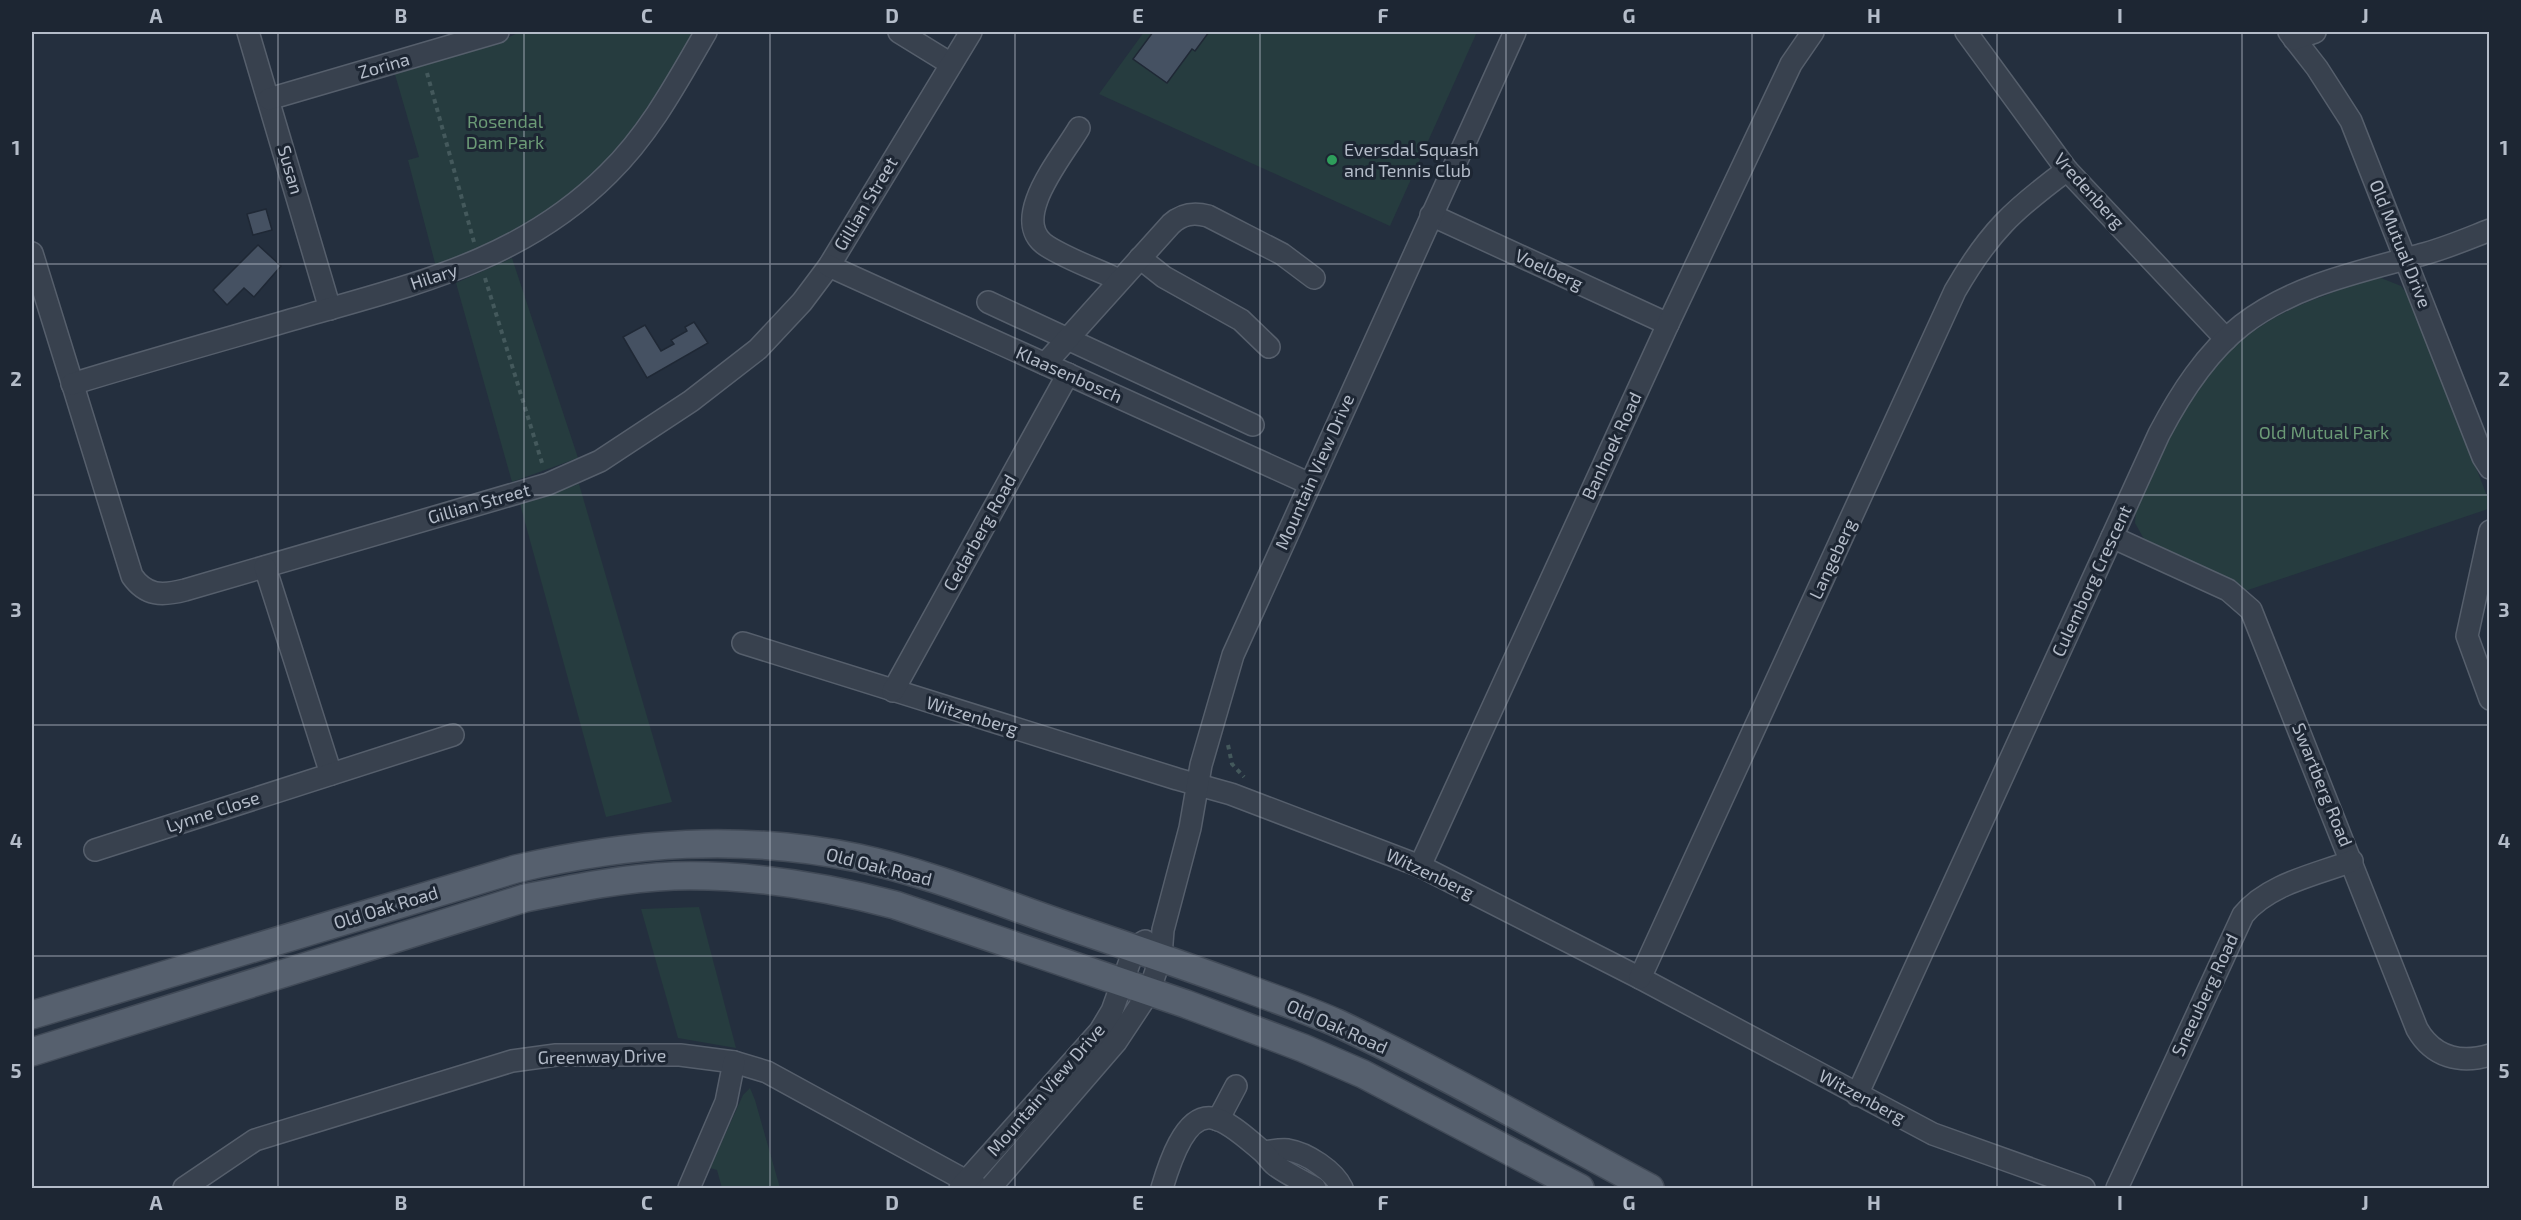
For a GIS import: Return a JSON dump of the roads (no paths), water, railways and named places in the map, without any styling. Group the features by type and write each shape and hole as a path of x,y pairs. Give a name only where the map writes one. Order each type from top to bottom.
{"main road":[{"name":"Old Oak Road","path":"32,1015 516,869 581,854 646,845 713,843 780,847 859,859 937,881 1135,947 1162,943 1337,1023 1452,1081 1650,1188"},
{"name":"Old Oak Road","path":"32,1052 525,898 600,883 674,876 726,876 837,890 895,905 1268,1034 1363,1074 1580,1188"}],"street":[{"name":"Susan","path":"248,32 330,309"},
{"name":"Zorina","path":"269,99 498,32"},
{"name":"Hilary","path":"72,384 434,278 480,261 547,224 608,174 646,131 706,32"},
{"path":"899,32 951,64"},
{"name":"Gillian Street","path":"32,253 132,576 147,591 167,595 548,484 600,461 691,401 758,349 802,302 829,266 971,32"},
{"name":"Mountain View Drive","path":"990,1188 1116,1042 1149,992 1190,828 1197,785 1233,655 1515,32"},
{"name":"Banhoek Road","path":"1420,866 1668,324 1791,64 1813,32"},
{"name":"Vredenberg","path":"1966,32 2067,170 2226,339"},
{"path":"2292,35 2315,32"},
{"name":"Old Mutual Drive","path":"2292,35 2317,68 2351,122 2483,457 2490,468"},
{"path":"1079,128 1034,204 1033,227 1047,246 1119,280"},
{"name":"Langeberg","path":"1640,978 1955,291 1975,255 2009,214 2067,170"},
{"path":"1045,364 1119,280 1177,219 1184,215 1200,214 1282,254 1314,278"},
{"name":"Voelberg","path":"1431,215 1668,324"},
{"name":"Culemborg Crescent","path":"1857,1095 2112,537 2172,410 2199,370 2226,339 2257,314 2287,297 2490,231"},
{"path":"1140,258 1164,277 1241,320 1269,347"},
{"name":"Klaasenbosch","path":"829,266 1310,484"},
{"path":"988,302 1253,425"},
{"name":"Cedarberg Road","path":"893,691 1068,374"},
{"path":"2488,689 2467,636 2490,531"},
{"name":"Swartberg Road","path":"2112,537 2228,590 2251,610 2422,1038 2436,1051 2455,1059 2477,1059 2490,1055"},
{"path":"265,567 332,774"},
{"name":"Witzenberg","path":"743,642 893,691 1231,794 1420,866 1640,978 1933,1134 2084,1188"},
{"name":"Lynne Close","path":"95,850 453,735"},
{"name":"Sneeuberg Road","path":"2117,1188 2242,915 2271,892 2352,861"},
{"name":"Mountain View Drive","path":"968,1186 1094,1040 1112,1011 1135,947"},
{"name":"Greenway Drive","path":"184,1188 255,1140 513,1061 556,1055 657,1055 734,1062 767,1072 968,1186"},
{"path":"689,1188 726,1102 734,1062"},
{"path":"1218,1120 1236,1086"},
{"path":"1162,1188 1170,1162 1192,1125 1205,1118 1218,1120 1264,1152 1276,1165 1315,1188"},
{"path":"1264,1152 1287,1150 1297,1153 1329,1173 1342,1188"}],"place":[{"name":"Eversdal Squash and Tennis Club","path":"1332,160"}],"park label":[{"name":"Rosendal Dam Park","path":"505,132"},
{"name":"Old Mutual Park","path":"2324,433"}]}
